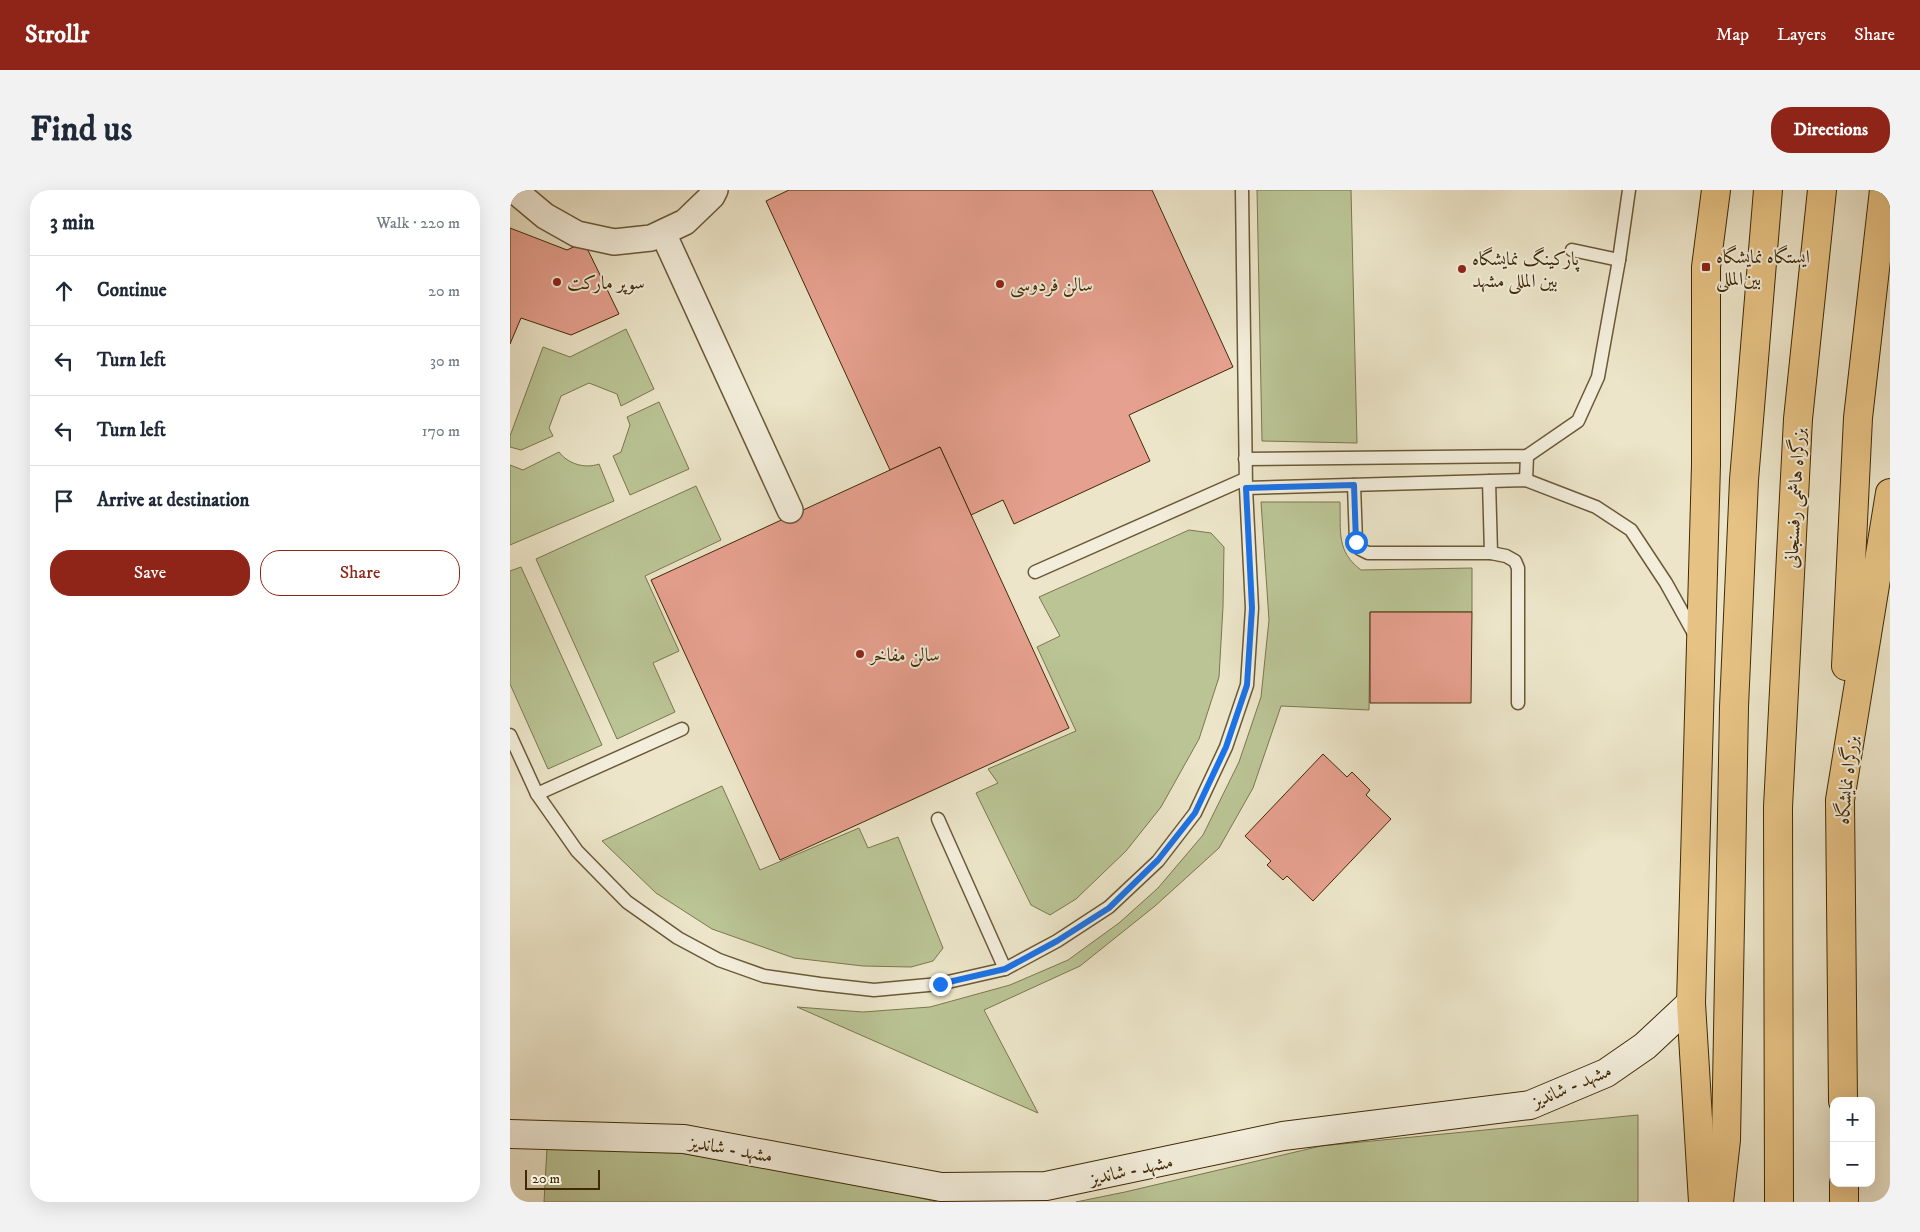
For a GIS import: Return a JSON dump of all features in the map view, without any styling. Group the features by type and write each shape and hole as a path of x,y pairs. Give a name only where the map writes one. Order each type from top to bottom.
{"highway":[{"path":"1702,1202 1691,1003 1706,465 1706,267 1716,190"},
{"path":"1719,1202 1726,1140 1734,707 1744,480 1768,190"},
{"name":"بزرگراه هاشمی رفسنجانی","path":"1779,1202 1778,807 1798,419 1822,190"},
{"path":"1840,800 1858,418 1884,190"},
{"name":"بزرگراه نمایشگاه","path":"1843,1097 1840,800 1890,493"},
{"path":"1844,1187 1844,1202"}],"main road":[{"name":"مشهد - شاندیز","path":"510,1134 684,1139 941,1187 1046,1186 1284,1136 1530,1105 1606,1073 1645,1046 1691,1003"}],"street":[{"path":"514,190 545,216 577,234 614,242 651,238 685,222 712,196 715,190"},
{"path":"663,233 790,510"}],"lane":[{"path":"510,735 537,794 577,851 627,902 678,938 719,960 764,976 874,990 940,984 1005,969 1057,941 1109,908 1158,860 1195,813 1226,747 1247,685 1252,608 1245,459 1242,190"},
{"path":"1245,459 1527,456 1578,421 1598,377 1619,260 1629,190"},
{"path":"1572,250 1619,260"},
{"path":"1526,480 1527,456"},
{"path":"1035,572 1246,484 1354,485 1526,480 1596,507 1631,530 1666,583 1700,646"},
{"path":"1489,481 1491,553"},
{"path":"1354,485 1356,542 1360,549 1368,553 1491,553 1506,556 1515,561 1518,568 1518,704"},
{"path":"537,794 682,730"},
{"path":"938,819 1005,969"}],"green space":[{"path":"1257,190 1351,190 1357,443 1262,441"},
{"path":"626,329 654,389 621,406 617,394 589,383 561,396 549,428 553,436 521,450 510,447 510,436 543,347 570,357"},
{"path":"659,402 689,469 630,495 613,456 621,452 630,425 627,417"},
{"path":"559,452 567,460 583,466 599,464 614,501 510,545 510,465 523,470"},
{"path":"696,486 721,540 645,576 679,651 653,663 675,712 617,739 536,559"},
{"path":"1261,502 1340,502 1341,540 1347,556 1361,570 1472,568 1472,612 1370,612 1369,710 1281,706 1253,788 1219,848 1155,906 1080,966 984,1010 1038,1113 797,1007 863,1012 930,1007 1010,985 1068,960 1119,923 1158,888 1203,835 1239,762 1261,697 1269,620"},
{"path":"1189,530 1211,533 1224,547 1219,677 1199,739 1161,807 1126,851 1076,899 1050,915 1031,905 976,793 998,783 988,769 1076,731 1037,647 1060,636 1039,597"},
{"path":"521,567 602,745 548,769 510,684 510,571"},
{"path":"722,786 760,870 859,828 868,848 898,837 943,948 933,961 911,967 863,966 794,958 712,929 656,893 602,841"},
{"path":"1638,1115 1638,1202 1076,1202 1321,1146"},
{"path":"547,1148 674,1152 873,1186 937,1202 544,1202"}],"building":[{"name":"سالن فردوسی","path":"789,190 1152,190 1233,367 1129,415 1150,461 1014,524 1003,500 971,515 940,447 890,470 766,201"},
{"name":"سوپر مارکت","path":"510,228 567,250 584,242 619,314 571,335 521,318 510,344"},
{"name":"سالن مفاخر","path":"940,447 1069,728 780,860 651,580"},
{"path":"1370,612 1472,612 1471,703 1370,703"},
{"path":"1323,754 1347,777 1352,772 1370,790 1366,795 1391,819 1313,901 1287,876 1283,880 1267,865 1271,861 1245,836"}],"place":[{"name":"ایستگاه نمایشگاه بین‌المللی","path":"1706,267"},
{"name":"پارکینگ نمایشگاه بین المللی مشهد","path":"1462,269"},
{"name":"سوپر مارکت","path":"557,282"},
{"name":"سالن فردوسی","path":"1000,284"},
{"name":"سالن مفاخر","path":"860,654"}],"route":[{"path":"940,984 1005,969 1057,941 1109,908 1158,860 1195,813 1226,747 1247,685 1252,608 1246,488 1354,485 1356,542"}]}
